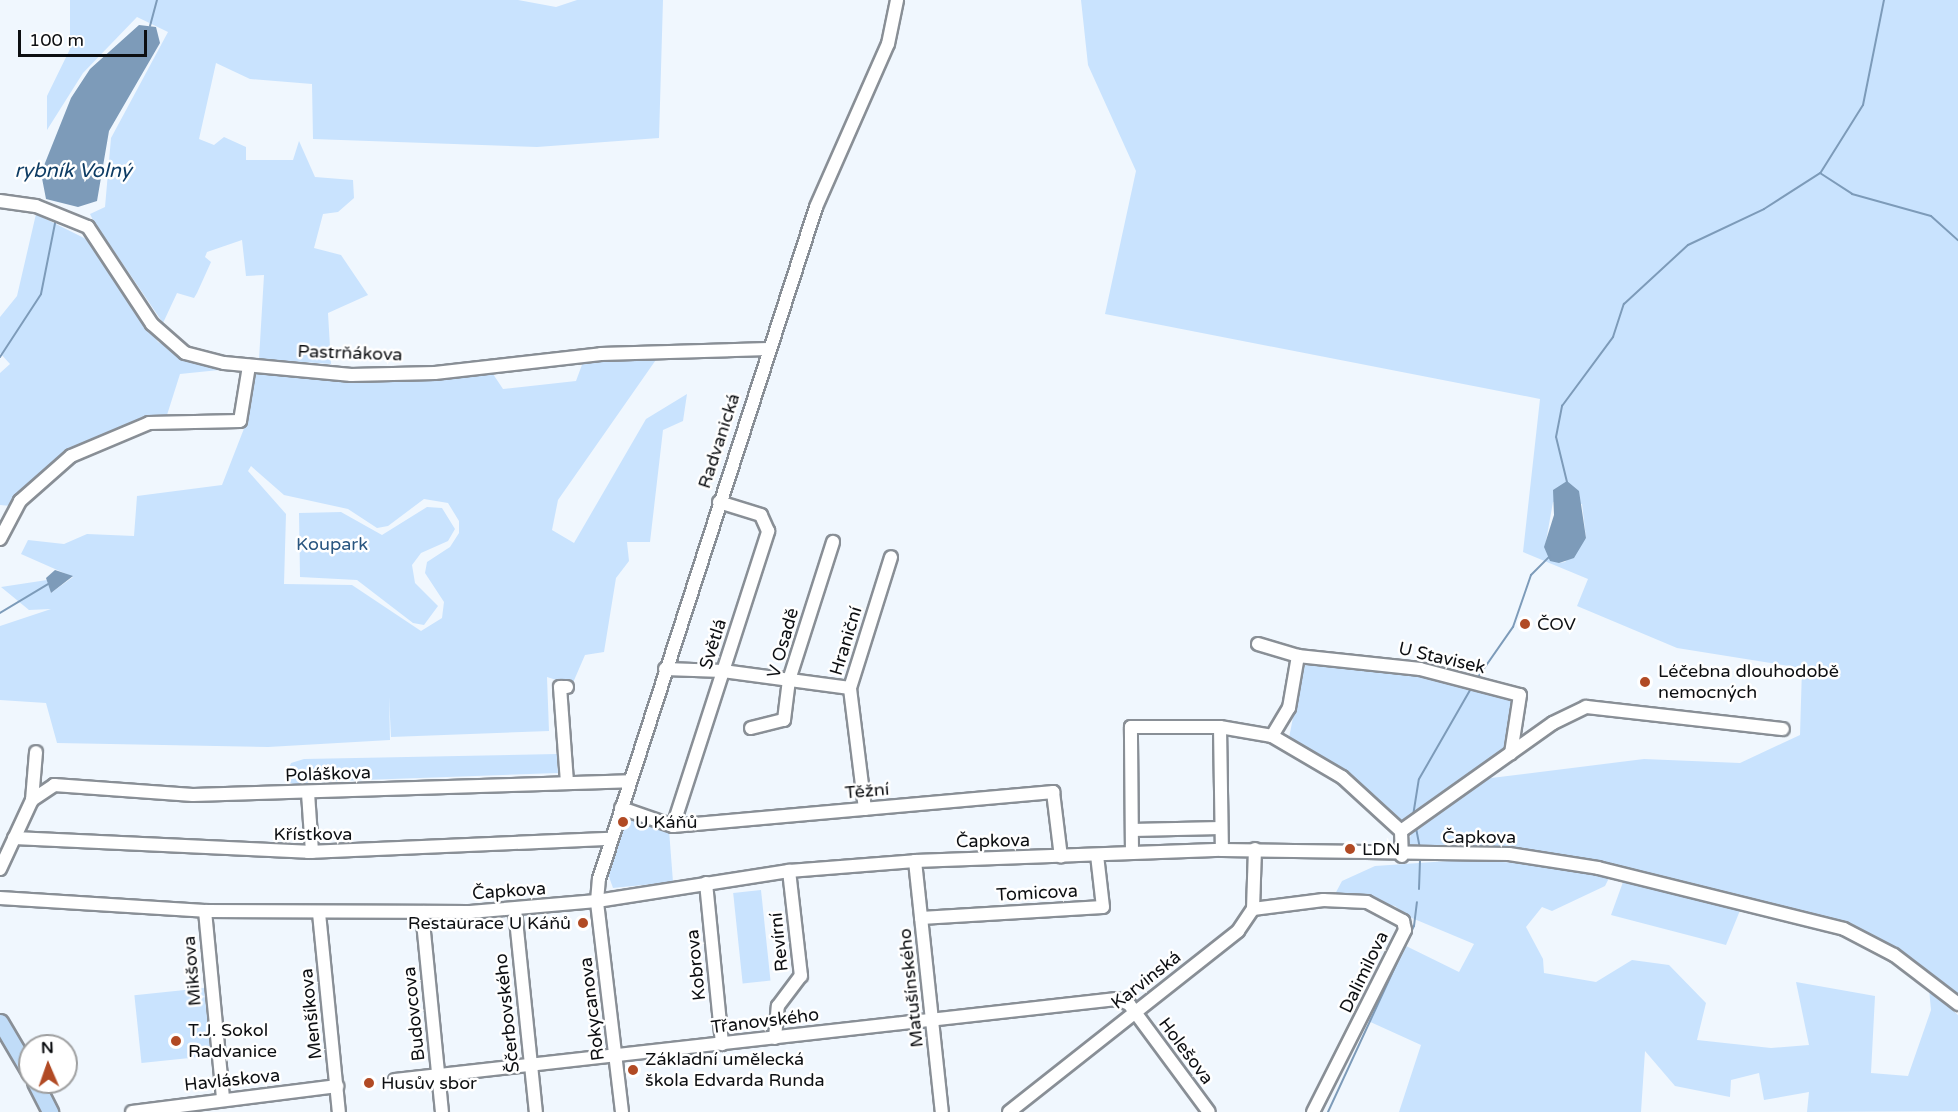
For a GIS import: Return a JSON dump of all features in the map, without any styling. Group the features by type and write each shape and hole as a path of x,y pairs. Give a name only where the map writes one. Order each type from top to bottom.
{"main road":[{"path":"0,1022 18,1053"},
{"path":"41,1094 50,1112"}],"street":[{"name":"Radvanická","path":"597,901 611,839 768,349 816,207 888,44 897,0"},
{"name":"Pastrňákova","path":"0,201 58,213 88,227 152,324 170,342 203,358 249,366 351,375 435,373 601,354 768,349"},
{"path":"0,539 20,501 71,456 149,423 240,421 249,366"},
{"name":"Světlá","path":"673,826 768,531 761,515 719,502"},
{"name":"V Osadě","path":"751,728 784,720 789,680 833,542"},
{"name":"Hraniční","path":"865,810 850,688 891,557"},
{"name":"U Stavisek","path":"1258,644 1298,656 1420,669 1520,695 1511,753"},
{"path":"1272,736 1289,708 1298,656"},
{"path":"665,669 723,670 850,688"},
{"path":"567,687 560,687 567,783"},
{"path":"1401,831 1511,753 1586,707 1783,729"},
{"path":"1132,853 1131,727 1220,727 1272,736 1342,777 1401,831 1402,856"},
{"path":"1220,727 1222,850"},
{"path":"0,869 32,800 36,752"},
{"name":"Poláškova","path":"32,800 54,785 193,795 630,781"},
{"name":"Těžní","path":"621,808 673,826 1053,792 1061,857"},
{"path":"308,793 312,852"},
{"path":"1132,830 1221,828"},
{"name":"Křístkova","path":"14,838 312,852 611,839"},
{"path":"1253,909 1255,849"},
{"name":"Čapkova","path":"0,898 205,911 319,913 515,910 597,901 789,871 915,861 1255,849 1402,856 1551,859 1814,920 1886,950 1958,1004"},
{"name":"Tomicova","path":"921,918 1103,908 1097,855"},
{"name":"Matušínského","path":"915,861 942,1112"},
{"name":"Revírní","path":"775,1038 782,998 801,976 789,871"},
{"name":"Kobrova","path":"706,883 723,1044"},
{"name":"Dalimilova","path":"1253,909 1323,900 1367,902 1403,921 1405,930 1313,1112"},
{"name":"Rokycanova","path":"597,901 622,1112"},
{"name":"Karvinská","path":"1009,1112 1238,930 1253,909"},
{"name":"Ščerbovského","path":"515,910 536,1112"},
{"name":"Mikšova","path":"205,911 223,1099"},
{"name":"Budovcova","path":"422,912 442,1112"},
{"name":"Menšíkova","path":"319,913 339,1112"},
{"name":"Třanovského","path":"395,1080 1116,999 1134,1012"},
{"name":"Holešova","path":"1134,1012 1209,1112"},
{"name":"Havláskova","path":"132,1112 337,1086"}],"green space":[{"path":"70,0 518,0 556,7 577,0 663,0 659,138 537,147 313,139 312,84 250,79 216,63 199,139 214,145 224,137 246,147 246,160 293,160 299,141 315,177 353,180 354,198 338,212 323,214 314,248 341,255 368,295 328,313 331,364 259,359 264,275 246,276 242,240 207,252 205,257 211,262 194,298 177,293 163,323 93,220 90,214 105,207 111,138 168,32 137,17 83,73 47,130 47,96 70,49"},
{"path":"1081,0 1958,0 1958,996 1892,946 1849,923 1557,854 1493,848 1414,852 1408,845 1411,834 1483,779 1644,759 1740,763 1800,735 1802,668 1677,648 1577,606 1588,579 1523,552 1540,399 1105,314 1136,171 1088,65","holes":["1553,502 1582,504 1586,538 1565,562 1559,563 1545,547"]},
{"path":"36,214 90,241 158,342 219,370 180,374 167,415 94,438 61,457 11,506 0,505 0,373 10,364 0,353 0,317 17,296"},
{"path":"660,354 558,500 552,530 574,543 646,419 687,394 683,421 663,430 650,542 627,542 629,561 616,578 604,652 585,655 572,685 547,677 549,731 391,737 389,697 390,740 268,747 57,743 46,703 0,700 0,626 51,609 29,610 1,587 47,580 51,593 73,577 21,554 28,540 64,544 87,534 134,536 137,496 222,485 245,426 254,373 356,382 493,374 503,389 576,381 583,362","holes":["251,466 284,495 348,509 377,528 388,526 424,499 448,503 459,521 459,533 450,547 427,562 425,573 444,602 442,618 421,631 352,585 284,584 286,514 248,471"]},
{"name":"Koupark","path":"427,507 442,508 455,529 448,541 421,553 412,565 415,583 438,606 424,625 413,623 357,580 300,577 299,513 341,512 382,535"},
{"path":"1325,659 1419,673 1514,698 1507,751 1403,825 1345,774 1289,738 1303,666"},
{"path":"557,754 558,773 308,782 301,788 289,782 287,773 291,763 304,759"},
{"path":"627,815 669,830 673,882 613,888 608,874"},
{"path":"1463,860 1540,864 1610,876 1605,886 1552,911 1542,907 1526,927 1543,959 1544,973 1596,982 1632,960 1669,965 1706,1003 1697,1040 1771,1048 1809,1045 1796,982 1875,996 1871,1073 1908,1076 1931,1010 1929,989 1958,1015 1958,1111 1807,1112 1809,1092 1764,1100 1759,1073 1731,1080 1730,1097 1675,1086 1645,1051 1641,1112 1399,1112 1421,1045 1366,1020 1402,944 1459,972 1474,944 1407,916 1395,906 1334,896 1342,881 1375,866"},
{"path":"1623,882 1741,908 1726,945 1611,915"},
{"path":"761,890 771,981 743,983 733,893"},
{"name":"T.J. Sokol Radvanice","path":"204,988 211,1056 141,1063 134,995"}],"water":[{"name":"rybník Volný","path":"139,25 156,27 160,43 109,131 97,201 78,207 46,199 41,173 71,98 90,69"},
{"path":"1567,481 1579,491 1586,538 1574,558 1559,563 1550,561 1544,547 1554,515 1553,490"},
{"path":"55,570 73,576 51,593 46,578"}],"waterway":[{"path":"150,26 157,0"},
{"path":"1821,172 1863,105 1884,0"},
{"path":"1567,482 1556,437 1562,406 1613,337 1624,304 1688,245 1764,209 1820,173 1852,194 1931,216 1958,240"},
{"path":"0,357 41,294 56,218"},
{"path":"1476,680 1513,627 1531,575 1550,556"},
{"path":"0,613 48,584"},
{"path":"1413,816 1419,779 1472,687"},
{"path":"1416,828 1420,848"},
{"path":"1419,889 1420,857"},
{"path":"1328,1112 1414,926 1417,902"}],"place":[{"name":"ČOV","path":"1525,624"},
{"name":"Léčebna dlouhodobě nemocných","path":"1645,682"},
{"name":"U Káňů","path":"623,822"},
{"name":"LDN","path":"1350,849"},
{"name":"Restaurace U Káňů","path":"583,923"},
{"name":"T.J. Sokol Radvanice","path":"176,1041"},
{"name":"Základní umělecká škola Edvarda Runda","path":"633,1070"},
{"name":"Husův sbor","path":"369,1083"}]}
